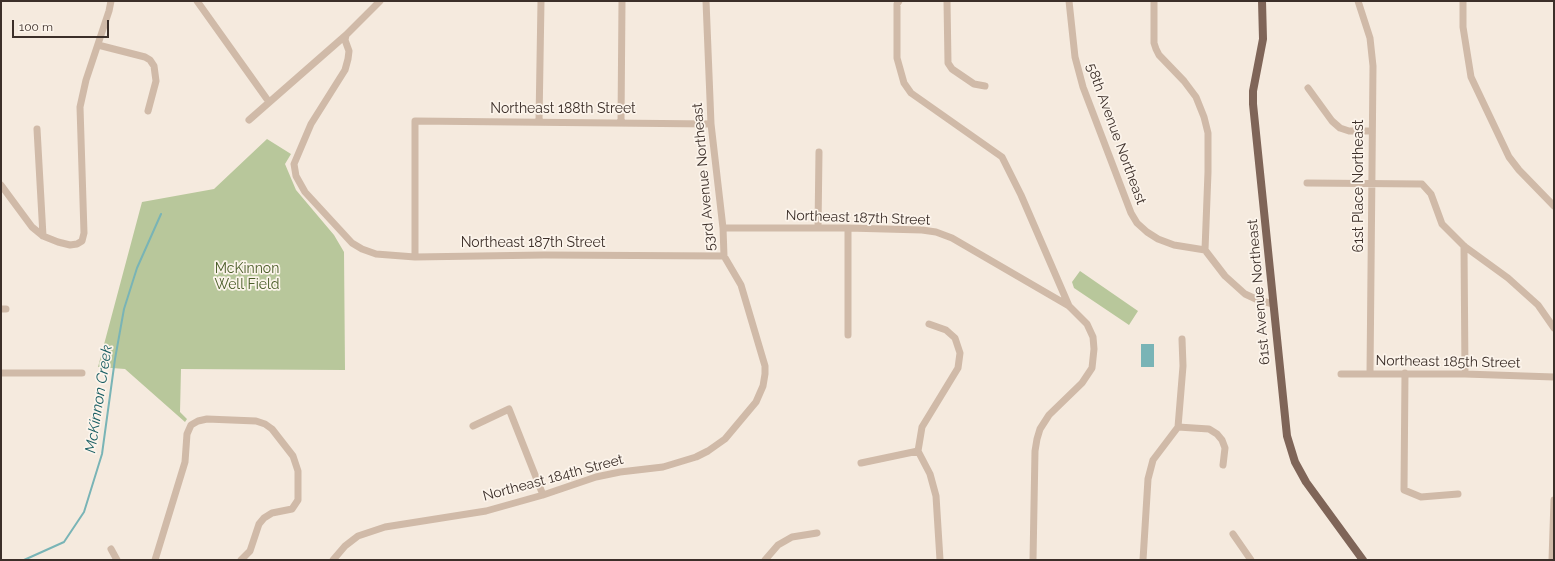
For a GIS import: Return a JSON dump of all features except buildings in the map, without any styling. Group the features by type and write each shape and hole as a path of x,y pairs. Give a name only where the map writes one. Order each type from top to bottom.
{"main road":[{"name":"61st Avenue Northeast","path":"1262,1 1263,39 1253,91 1253,104 1285,420 1290,449 1306,482 1363,560"}],"street":[{"path":"1,185 32,227 43,236 70,245 78,244 82,241 84,233 80,106 86,80 111,1"},
{"path":"197,1 269,102"},
{"path":"249,120 346,35 380,1"},
{"path":"539,122 541,1"},
{"path":"621,123 622,1"},
{"name":"53rd Avenue Northeast","path":"706,1 711,124 723,228 724,256 741,285 765,366"},
{"path":"899,1 897,58 904,83 911,93 1002,156 1021,195 1069,306 1087,324 1093,336 1094,349 1092,368 1082,383 1046,418 1037,439 1035,451 1033,560"},
{"path":"947,1 948,64 952,69 974,84 985,86"},
{"name":"58th Avenue Northeast","path":"1069,1 1075,57 1083,87 1131,213 1137,223 1158,240 1174,245 1205,250"},
{"path":"1154,1 1154,43 1156,48 1159,55 1184,81 1196,97 1204,117 1208,133 1205,250 1233,285 1251,297 1273,304"},
{"name":"61st Place Northeast","path":"1358,1 1367,28 1372,50 1373,78 1371,131 1372,183 1370,373"},
{"path":"1463,1 1463,27 1471,77 1509,157 1519,170 1554,206"},
{"name":"Northeast 187th Street","path":"346,35 345,40 349,51 345,70 311,124 294,164 296,176 305,192 352,243 362,250 376,254 415,257 544,255 724,256"},
{"path":"98,45 145,57 150,60 154,66 156,81 148,111"},
{"path":"1308,88 1332,121 1340,128 1371,131"},
{"name":"Northeast 188th Street","path":"415,257 416,121 711,124"},
{"path":"37,129 43,236"},
{"path":"818,228 819,152"},
{"path":"1307,183 1422,184 1431,194 1442,224 1464,246 1508,278 1538,305 1554,328"},
{"name":"Northeast 187th Street","path":"723,228 848,228 922,230 936,232 952,238 1069,306"},
{"path":"848,228 848,335"},
{"path":"1464,246 1465,374"},
{"path":"929,324 946,330 956,338 960,353 958,368 922,427 918,451 930,474 936,496 940,560"},
{"path":"1143,560 1148,479 1153,460 1178,427 1183,366 1182,339"},
{"name":"Northeast 184th Street","path":"332,560 345,546 358,536 370,531 407,523 486,511 543,495 596,477 620,472 664,467 679,463 708,451 725,439 756,402 763,386 765,366"},
{"path":"1,373 82,373"},
{"path":"1405,373 1404,490 1421,497 1458,494"},
{"name":"Northeast 185th Street","path":"1341,374 1405,373 1554,377"},
{"path":"473,426 508,409 543,495"},
{"path":"155,560 185,462 187,434 190,425 198,420 207,419 256,421 265,424 272,429 293,456 298,471 298,500 292,509 272,513 264,518 259,524 250,551 242,560"},
{"path":"1178,427 1209,429 1217,434 1222,440 1225,448 1223,465"},
{"path":"861,463 918,451"},
{"path":"1552,560 1554,500"},
{"path":"765,560 778,545 792,538 817,534"},
{"path":"1233,534 1251,560"},
{"path":"111,549 117,560"}],"green space":[{"name":"McKinnon Well Field","path":"267,139 291,154 285,164 296,190 334,235 344,252 345,370 181,369 180,412 187,419 185,422 125,369 98,367 142,202 214,189"},
{"path":"1080,271 1138,311 1129,325 1074,288 1072,282"}],"water":[{"path":"1141,344 1154,344 1154,367 1141,367"}],"waterway":[{"name":"McKinnon Creek","path":"24,560 64,542 84,512 102,454 115,359 124,309 137,268 161,214"}]}
